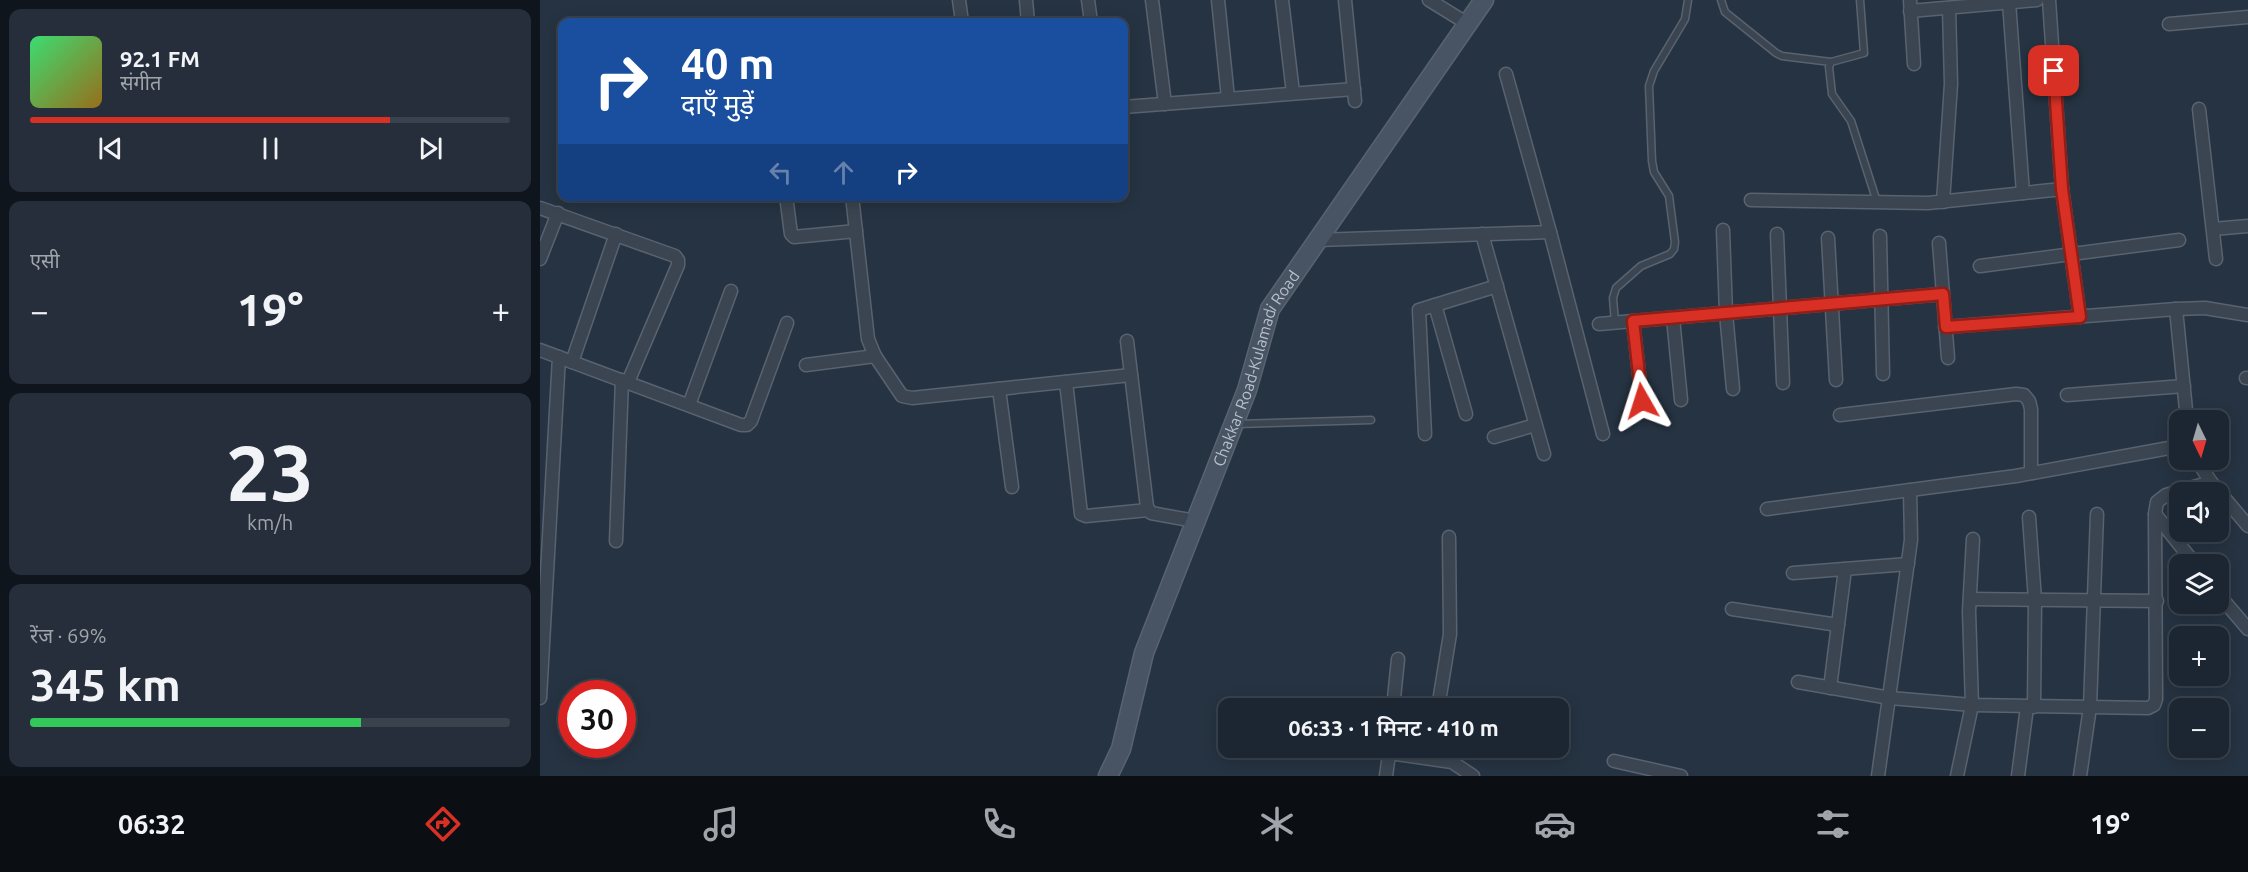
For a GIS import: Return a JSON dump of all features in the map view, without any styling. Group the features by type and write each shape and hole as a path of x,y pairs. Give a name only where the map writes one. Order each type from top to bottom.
{"street":[{"path":"959,0 961,18"},
{"path":"1026,0 1028,18"},
{"path":"1088,0 1090,18"},
{"path":"1152,0 1165,104"},
{"path":"1218,0 1228,99"},
{"path":"1282,0 1293,93"},
{"path":"1128,107 1293,93 1355,95 1345,0"},
{"path":"1429,0 1468,24"},
{"name":"Chakkar Road-Kulamadi Road","path":"1109,774 1121,749 1144,653 1246,390 1270,309 1484,0"},
{"path":"1914,64 1910,5 1949,8 1975,2 2037,0"},
{"path":"2049,0 2062,189 2080,317"},
{"path":"2009,2 2023,193"},
{"path":"1943,202 1951,84 1949,8"},
{"path":"2169,24 2248,17"},
{"path":"1506,74 1603,434"},
{"path":"2199,109 2217,259"},
{"path":"1751,200 1943,202 2062,189"},
{"path":"787,201 791,234 794,237 856,231"},
{"path":"853,201 868,339 875,356 902,396 906,398 1131,375"},
{"path":"540,208 675,256 678,260 678,266 625,381 616,540"},
{"path":"540,258 558,213"},
{"path":"2213,229 2248,226"},
{"path":"1723,230 1726,313 1733,389"},
{"path":"1318,240 1550,232"},
{"path":"572,362 616,234"},
{"path":"1482,234 1544,454"},
{"path":"1778,234 1784,383"},
{"path":"1880,236 1883,374"},
{"path":"1828,238 1836,380"},
{"path":"1980,266 2179,240"},
{"path":"1939,243 1948,358"},
{"path":"1425,434 1419,310 1497,286"},
{"path":"689,405 731,291"},
{"path":"1599,324 1943,294"},
{"path":"1435,304 1466,414"},
{"path":"1946,327 2176,309 2205,308 2248,315"},
{"path":"2176,309 2186,410"},
{"path":"1672,318 1681,400"},
{"path":"1633,321 1642,401"},
{"path":"540,350 741,425 747,425 751,421 787,323"},
{"path":"1127,341 1148,510"},
{"path":"806,365 875,356"},
{"path":"540,698 559,357"},
{"path":"1066,382 1081,514 1086,516 1148,510 1151,513 1195,522"},
{"path":"2067,395 2184,386"},
{"path":"999,389 1012,487"},
{"path":"1840,415 2016,394 2024,395 2031,409 2031,473"},
{"path":"1494,437 1535,425"},
{"path":"1767,509 2031,473 2169,448"},
{"path":"2203,470 2211,482"},
{"path":"1878,776 1912,531 1910,490"},
{"path":"1798,682 1890,698 1972,705 2148,708 2154,705 2156,699 2157,602 2155,514 2157,502 2169,494"},
{"path":"2229,503 2248,526"},
{"path":"2080,776 2090,707 2097,514"},
{"path":"2155,514 2187,554"},
{"path":"2018,776 2031,707 2035,600 2029,518"},
{"path":"1440,698 1450,634 1449,537"},
{"path":"1957,776 1972,705 1970,599 1973,539"},
{"path":"1793,573 1908,564"},
{"path":"1830,688 1845,569"},
{"path":"1970,599 2157,602"},
{"path":"2229,607 2248,629"},
{"path":"1732,609 1838,625"},
{"path":"1394,698 1398,658"},
{"path":"1386,776 1388,758"},
{"path":"1443,758 1473,776"},
{"path":"1614,761 1681,776"}],"lane":[{"path":"1615,323 1613,298 1616,288 1641,266 1670,254 1674,249 1669,196 1654,172 1652,161 1649,86 1654,71 1685,19 1688,0"},
{"path":"1721,0 1725,12 1776,52 1788,57 1831,62 1864,53 1860,0"},
{"path":"1831,62 1829,67 1832,94 1851,121 1877,203"},
{"path":"1233,425 1371,420"}],"route":[{"path":"1642,401 1633,321 1943,294 1946,327 2080,317 2062,189 2054,71"}]}
